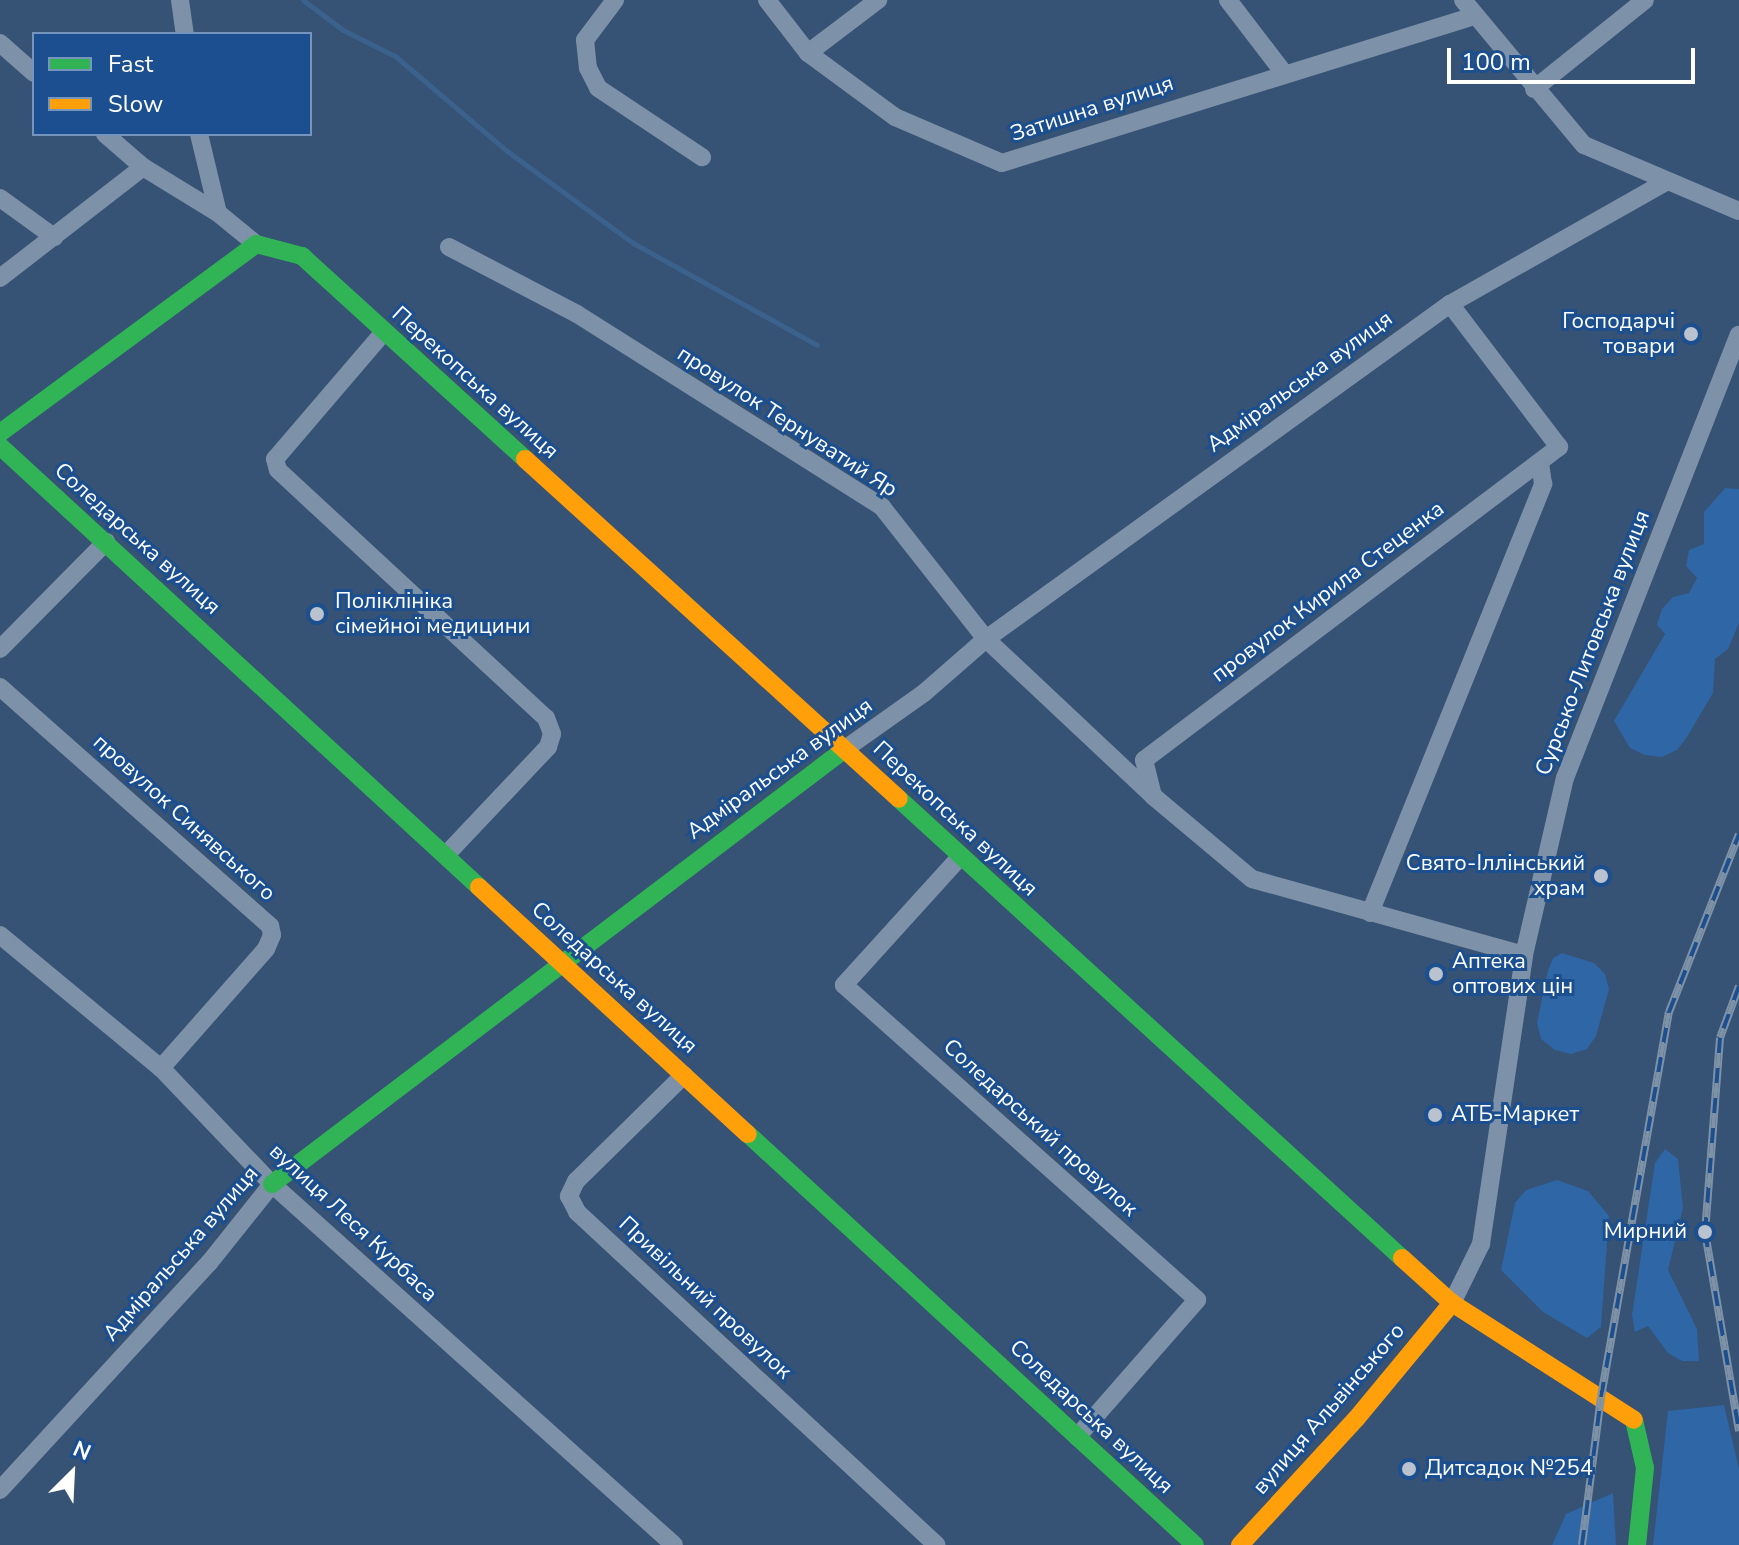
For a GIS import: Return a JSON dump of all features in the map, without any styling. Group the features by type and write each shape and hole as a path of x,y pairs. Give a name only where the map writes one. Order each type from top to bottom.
{"street":[{"path":"180,0 185,32"},
{"path":"615,0 585,40 588,68 598,88 702,157"},
{"name":"Затишна вулиця","path":"767,0 808,53 895,117 1002,163 1283,72 1475,16"},
{"path":"808,53 878,0"},
{"path":"1228,0 1283,72"},
{"path":"1463,0 1534,89 1584,145 1739,211"},
{"path":"1534,89 1645,0"},
{"path":"0,43 32,71"},
{"path":"0,433 256,244 218,213 143,167 107,136"},
{"path":"199,136 218,213"},
{"path":"0,278 143,167"},
{"name":"Адміральська вулиця","path":"0,1490 209,1263 272,1184 559,963 924,693 986,639 1450,304 1667,181"},
{"path":"0,198 54,237"},
{"name":"Перекопська вулиця","path":"256,244 302,256 383,333 1452,1303 1634,1420"},
{"name":"провулок Тернуватий Яр","path":"449,247 577,314 882,507 986,639 1153,796 1252,879 1524,955"},
{"path":"1370,913 1543,484 1540,462 1559,447 1450,304"},
{"path":"383,333 275,459 278,470 546,718 552,734 548,747 446,855"},
{"name":"Сурсько-Литовська вулиця","path":"1452,1303 1481,1244 1524,955 1565,778 1739,335"},
{"name":"Соледарська вулиця","path":"0,446 1195,1545"},
{"name":"провулок Кирила Стеценка","path":"1153,796 1144,760 1540,462"},
{"path":"0,649 106,542"},
{"name":"провулок Синявського","path":"0,687 270,926 266,949 161,1068"},
{"name":"Соледарський провулок","path":"960,857 844,985 1197,1300 1077,1437"},
{"name":"вулиця Леся Курбаса","path":"0,935 161,1068 272,1184 674,1545"},
{"name":"Привільний провулок","path":"684,1075 576,1181 569,1196 577,1212 937,1545"},
{"name":"вулиця Альвінського","path":"1240,1545 1356,1419 1452,1303"},
{"path":"1621,1545 1634,1420"},
{"path":"1634,1420 1645,1468 1637,1545"}],"shaded area":[{"path":"1725,488 1739,489 1739,623 1728,649 1715,659 1713,693 1687,737 1677,750 1662,757 1645,755 1630,748 1614,721 1665,634 1657,625 1662,609 1673,597 1689,593 1697,578 1686,566 1689,550 1704,544 1704,512"},
{"path":"1562,953 1594,963 1605,974 1609,989 1596,1036 1587,1049 1571,1054 1555,1050 1541,1039 1537,1023 1547,974 1553,958"},
{"path":"1665,1149 1678,1159 1683,1208 1668,1270 1697,1329 1699,1361 1682,1361 1668,1353 1648,1326 1635,1332 1632,1315 1655,1163"},
{"path":"1557,1180 1588,1191 1609,1216 1601,1327 1587,1338 1543,1312 1501,1270 1515,1203 1526,1190"},
{"path":"1724,1405 1739,1469 1739,1545 1653,1545 1668,1411"},
{"path":"1613,1493 1616,1545 1552,1545 1566,1514"}],"waterway":[{"path":"303,0 343,30 395,56 507,151 633,243 817,345"}],"railway":[{"path":"1582,1545 1601,1397 1669,1012 1739,834"},
{"path":"1739,986 1720,1038 1705,1232 1739,1431"}],"traffic: fast":[{"path":"0,433 256,244 302,256 525,459"},
{"path":"0,446 479,887"},
{"path":"272,1184 845,749"},
{"path":"899,799 1402,1258"},
{"path":"748,1134 1195,1545"},
{"path":"1634,1420 1645,1468 1637,1545"}],"traffic: slow":[{"path":"525,459 899,799"},
{"path":"479,887 748,1134"},
{"path":"1402,1258 1452,1303 1634,1420"},
{"path":"1240,1545 1356,1419 1452,1303"}],"place":[{"name":"Господарчі товари","path":"1691,334"},
{"name":"Поліклініка сімейної медицини","path":"317,614"},
{"name":"Свято-Іллінський храм","path":"1601,876"},
{"name":"Аптека оптових цін","path":"1436,974"},
{"name":"АТБ-Маркет","path":"1435,1115"},
{"name":"Мирний","path":"1705,1232"},
{"name":"Дитсадок №254","path":"1409,1469"}]}
